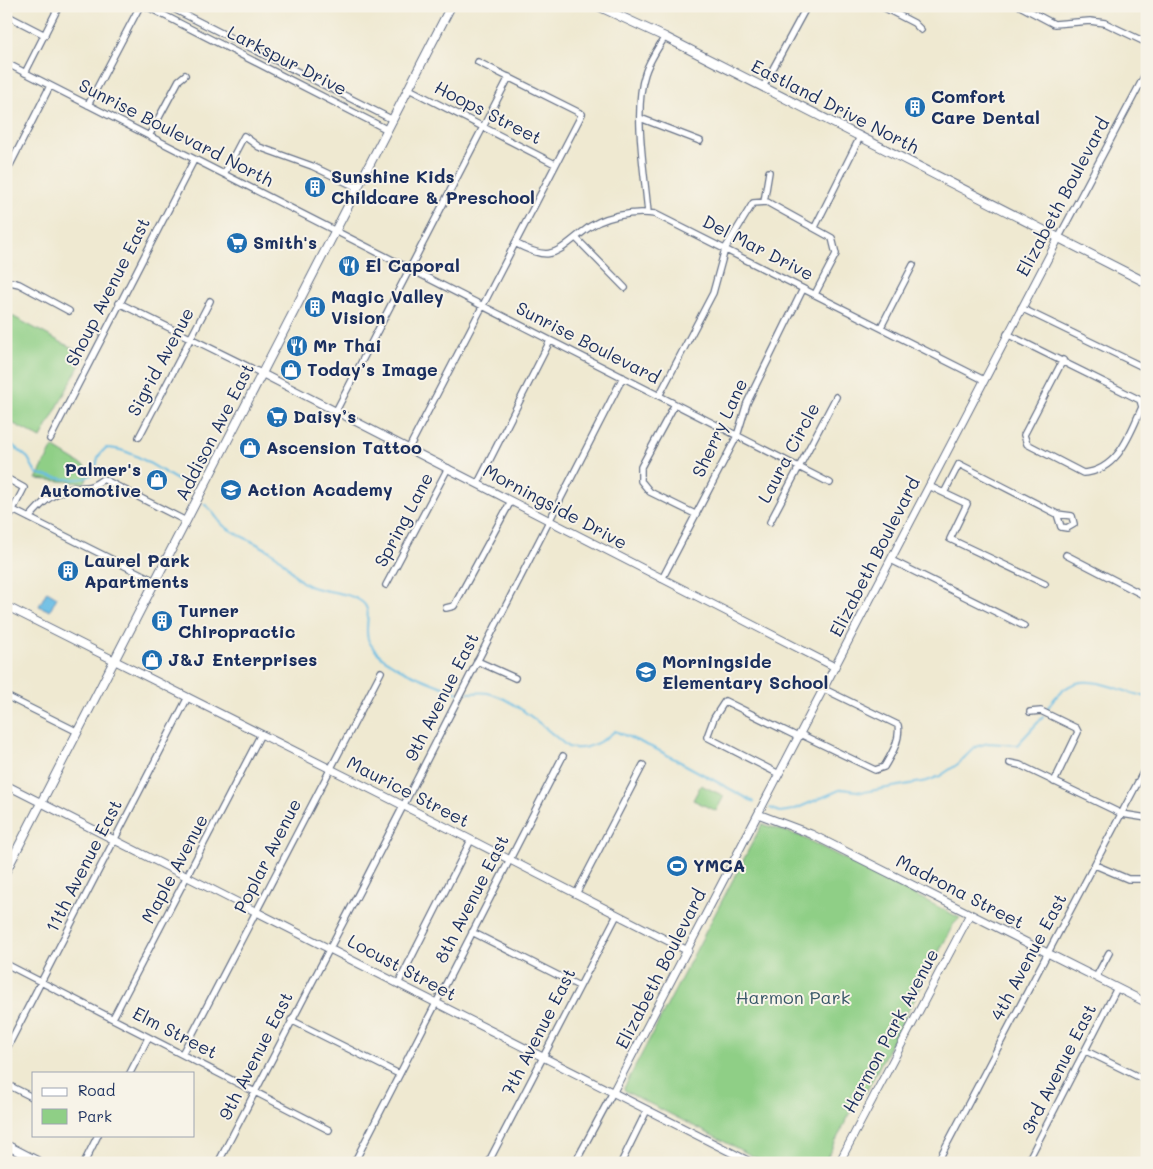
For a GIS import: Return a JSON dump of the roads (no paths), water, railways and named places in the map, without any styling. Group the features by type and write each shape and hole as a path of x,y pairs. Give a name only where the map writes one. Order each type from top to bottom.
{"main road":[{"name":"Addison Ave East","path":"6,871 40,801 78,732 333,231 358,188 451,6"},
{"name":"Eastland Drive North","path":"598,6 665,37 1147,283"},
{"path":"6,1145 41,1163"}],"street":[{"path":"26,73 59,6"},
{"path":"88,105 140,6"},
{"name":"Larkspur Drive","path":"146,6 388,130"},
{"name":"Larkspur Drive","path":"168,6 393,120"},
{"path":"763,87 807,6"},
{"path":"881,6 914,23 921,30"},
{"path":"1020,6 1054,24 1090,20 1105,23 1147,43"},
{"path":"6,15 45,35"},
{"path":"648,213 640,118 644,75 665,37"},
{"path":"409,448 582,114 478,62"},
{"name":"Sunrise Boulevard North","path":"6,63 333,231"},
{"name":"Elizabeth Boulevard","path":"575,1163 688,952 1021,308 1147,71"},
{"path":"149,136 179,80 185,76"},
{"path":"336,411 509,77"},
{"path":"6,172 50,86"},
{"name":"Hoops Street","path":"409,89 555,164"},
{"path":"640,118 700,142"},
{"path":"224,174 244,136 259,147 312,166 358,188"},
{"path":"815,227 860,136"},
{"name":"Shoup Avenue East","path":"50,439 194,160"},
{"path":"764,202 769,172"},
{"path":"660,396 713,293 725,249 753,203 764,202 815,227 832,238 836,254 815,294"},
{"name":"Del Mar Drive","path":"515,243 538,254 547,254 568,246 584,231 607,218 648,213 674,222 984,380"},
{"name":"Sunrise Boulevard","path":"333,231 830,483"},
{"path":"576,238 625,288"},
{"path":"881,327 913,265"},
{"path":"6,281 19,284 69,311"},
{"name":"Sherry Lane","path":"662,579 737,436 747,403 804,289"},
{"name":"Sigrid Avenue","path":"139,437 210,302"},
{"path":"119,303 262,373"},
{"path":"1021,308 1147,369"},
{"path":"1008,334 1063,360 1147,404"},
{"path":"478,483 550,341"},
{"path":"1063,360 1024,435 1027,444 1083,473 1101,468 1116,458 1142,407 1140,400"},
{"name":"Morningside Drive","path":"262,373 835,667"},
{"name":"9th Avenue East","path":"219,1162 402,806 464,691 623,377"},
{"name":"Laura Circle","path":"770,522 836,397"},
{"path":"675,404 641,467 641,481 650,492 695,514"},
{"path":"944,493 959,464 1057,514"},
{"name":"Spring Lane","path":"386,586 448,468"},
{"path":"6,478 24,488 6,523"},
{"path":"29,518 41,504 54,494 72,489 93,488 103,479 186,521"},
{"path":"929,486 967,504 950,539 1045,584"},
{"path":"446,608 454,606 511,500"},
{"path":"13,510 155,581"},
{"path":"1066,555 1147,597"},
{"path":"891,560 1024,626"},
{"name":"Maurice Street","path":"6,606 509,859 688,952"},
{"path":"478,661 515,678"},
{"name":"Poplar Avenue","path":"182,1054 382,672"},
{"path":"779,774 707,737 714,718 726,701 875,770 884,768 891,756 900,733 898,725 824,688"},
{"path":"6,696 78,732"},
{"name":"11th Avenue East","path":"6,1050 188,697"},
{"path":"1030,712 1042,711 1076,728 1078,732 1054,782"},
{"name":"Maple Avenue","path":"113,1018 262,734"},
{"name":"8th Avenue East","path":"354,1163 563,756"},
{"path":"1010,763 1020,765 1122,814 1147,818"},
{"path":"576,894 643,765"},
{"name":"4th Avenue East","path":"937,1163 1048,953 1053,947 1147,765"},
{"name":"Locust Street","path":"6,785 399,982 436,1003 749,1162"},
{"name":"Madrona Street","path":"758,814 811,834 1147,1003"},
{"path":"399,982 471,840"},
{"path":"1095,865 1128,878 1147,879"},
{"name":"Harmon Park Avenue","path":"839,1163 970,914"},
{"name":"7th Avenue East","path":"488,1163 616,915"},
{"path":"472,932 579,986"},
{"path":"1096,977 1109,954"},
{"name":"Elm Street","path":"6,964 329,1130"},
{"name":"3rd Avenue East","path":"1028,1162 1117,988"},
{"path":"291,1020 400,1074"},
{"path":"131,1072 148,1038"},
{"path":"1086,1051 1147,1081"},
{"path":"6,1084 32,1097"},
{"path":"621,1163 648,1110"},
{"path":"84,1163 98,1136"}],"water":[{"path":"47,591 57,597 50,611 39,606"}],"waterway":[{"path":"6,440 28,458 36,473 66,479 88,477 93,473 101,453 106,448 125,451 135,455 179,481"},
{"path":"204,504 224,526 274,554 301,581 315,588 348,595 362,602 368,614 368,639 383,658 407,672 458,693"},
{"path":"1047,709 1058,695 1069,686 1080,682 1104,684 1147,697"},
{"path":"468,693 488,693 498,696 520,708 568,747 581,748 593,745 615,731 658,750 754,802"},
{"path":"770,808 780,812 793,810 842,789 864,792 927,781 940,776 958,764 975,747 988,743 1017,745 1043,717"}],"place":[{"name":"Comfort Care Dental","path":"915,107"},
{"name":"Sunshine Kids Childcare & Preschool","path":"315,187"},
{"name":"Smith's","path":"237,243"},
{"name":"El Caporal","path":"349,266"},
{"name":"Magic Valley Vision","path":"315,307"},
{"name":"Mr Thai","path":"297,346"},
{"name":"Today’s Image","path":"291,370"},
{"name":"Daisy’s","path":"277,417"},
{"name":"Ascension Tattoo","path":"250,448"},
{"name":"Palmer's Automotive","path":"157,480"},
{"name":"Action Academy","path":"231,490"},
{"name":"Laurel Park Apartments","path":"68,571"},
{"name":"Turner Chiropractic","path":"162,621"},
{"name":"J&J Enterprises","path":"152,660"},
{"name":"Morningside Elementary School","path":"646,672"},
{"name":"YMCA","path":"677,866"}],"park label":[{"name":"Harmon Park","path":"793,998"}]}
